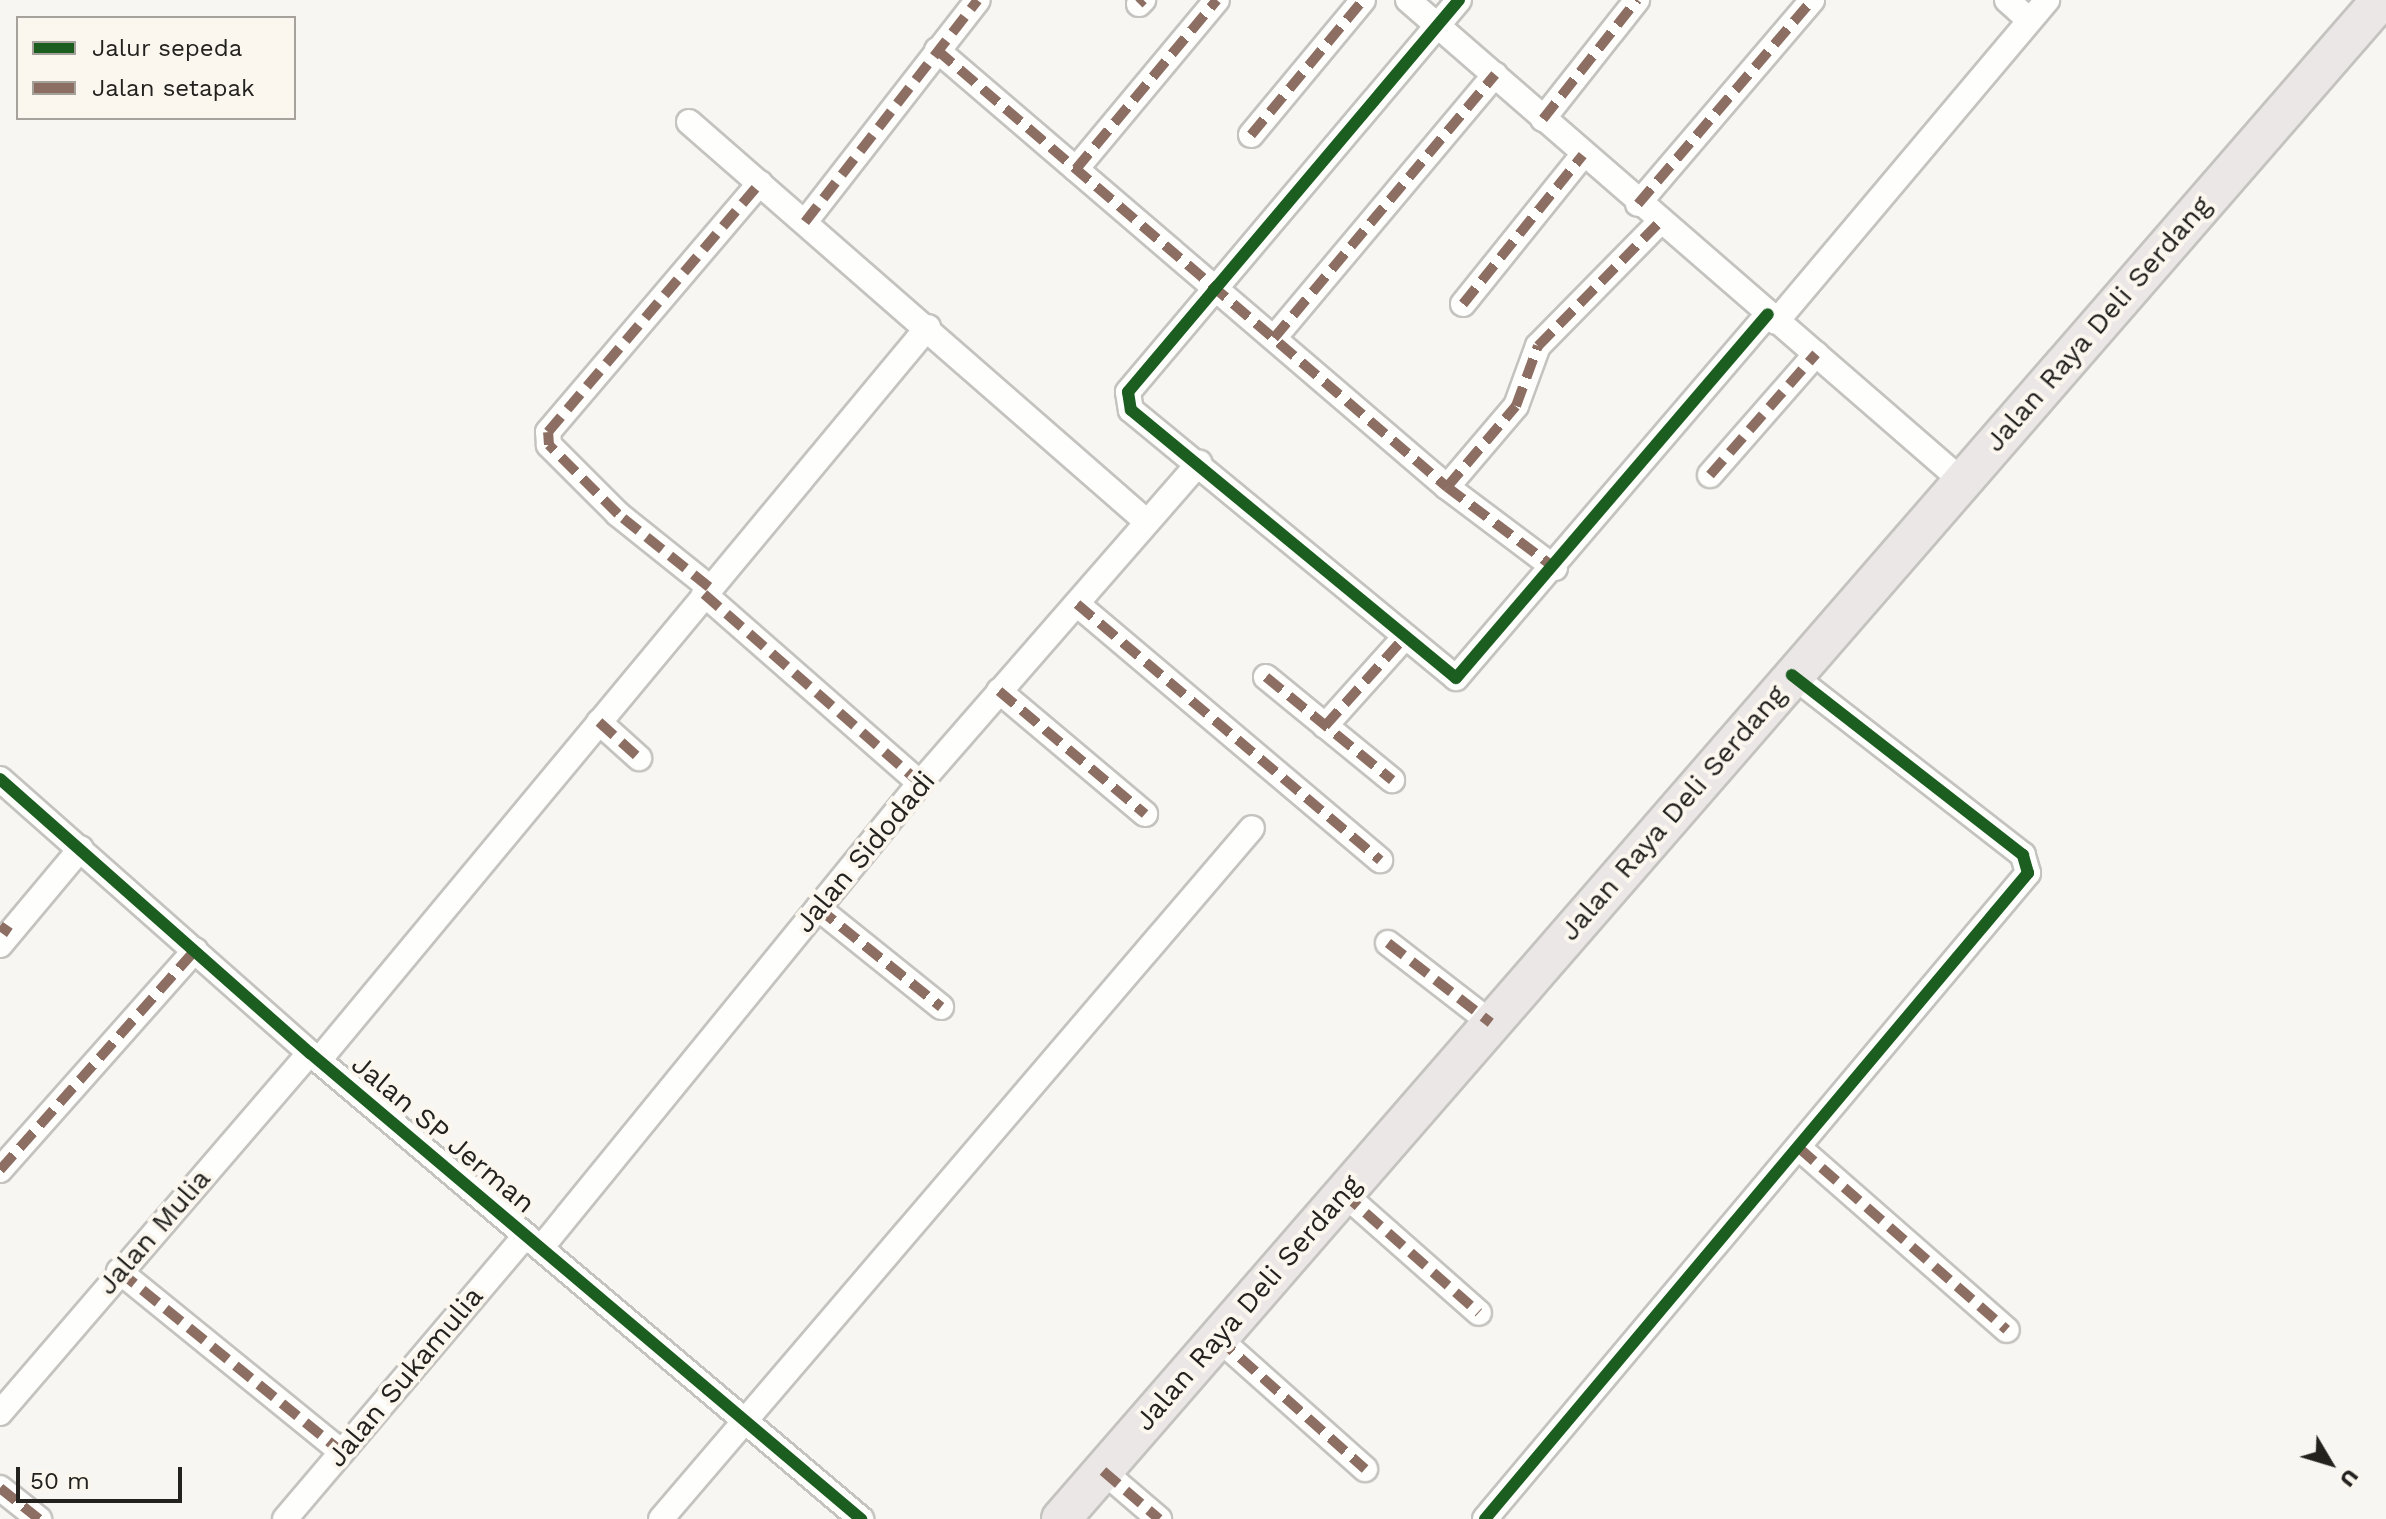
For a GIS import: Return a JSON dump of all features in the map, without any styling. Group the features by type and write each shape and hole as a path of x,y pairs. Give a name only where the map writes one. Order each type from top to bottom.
{"main road":[{"name":"Jalan Raya Deli Serdang","path":"1061,1519 2381,0"}],"street":[{"path":"805,222 978,0"},
{"path":"1076,169 1217,0"},
{"path":"1251,135 1363,0"},
{"path":"1408,0 1659,223 1961,480"},
{"path":"1459,0 1126,398 1131,410 1456,678 2047,0"},
{"path":"1543,119 1637,0"},
{"path":"1638,204 1812,0"},
{"path":"2007,0 2029,20"},
{"path":"937,50 1447,487 1555,568"},
{"path":"1274,338 1495,75"},
{"path":"689,122 928,327 1147,522"},
{"path":"1463,304 1583,155"},
{"path":"760,183 548,432 549,445 618,514 920,783"},
{"path":"1447,487 1516,406 1538,346 1659,223"},
{"name":"Jalan Mulia","path":"0,1413 119,1271 315,1057 928,327"},
{"path":"1710,475 1816,354"},
{"name":"Jalan Sidodadi","path":"533,1242 818,908 920,783 1199,463"},
{"path":"1077,604 1380,860"},
{"path":"1325,726 1404,638"},
{"path":"1485,1519 2024,883 2028,864 1792,675"},
{"path":"1266,677 1392,780"},
{"path":"999,691 1145,814"},
{"path":"599,722 639,758"},
{"name":"Jalan SP Jerman","path":"0,779 315,1057 861,1519"},
{"path":"661,1519 1252,828"},
{"path":"3,935 81,848"},
{"path":"818,908 941,1007"},
{"path":"1388,943 1491,1023"},
{"path":"0,1170 195,950"},
{"path":"1799,1148 2007,1330"},
{"path":"1343,1193 1479,1313"},
{"name":"Jalan Sukamulia","path":"285,1519 533,1242"},
{"path":"119,1271 342,1452"},
{"path":"1218,1338 1365,1469"},
{"path":"1103,1471 1159,1519"},
{"path":"0,1488 39,1519"}],"marked path":[{"path":"805,222 978,0"},
{"path":"1139,4 1143,0"},
{"path":"1076,169 1217,0"},
{"path":"1251,135 1363,0"},
{"path":"1543,119 1637,0"},
{"path":"1638,204 1812,0"},
{"path":"937,50 1447,487 1555,568"},
{"path":"1274,338 1495,75"},
{"path":"1463,304 1583,155"},
{"path":"709,587 618,514 549,445 548,432 760,183"},
{"path":"1447,487 1516,406 1538,346 1659,223"},
{"path":"1710,475 1816,354"},
{"path":"704,594 920,783"},
{"path":"1077,604 1380,860"},
{"path":"1325,726 1404,638"},
{"path":"1266,677 1392,780"},
{"path":"999,691 1145,814"},
{"path":"599,722 639,758"},
{"path":"818,908 941,1007"},
{"path":"0,926 10,933"},
{"path":"1388,943 1491,1023"},
{"path":"0,1170 195,950"},
{"path":"1799,1148 2007,1330"},
{"path":"1343,1193 1479,1313"},
{"path":"119,1271 342,1452"},
{"path":"1218,1338 1365,1469"},
{"path":"1103,1471 1159,1519"},
{"path":"0,1488 39,1519"}],"cycle path":[{"path":"1459,0 1128,392 1131,410 1456,678 1768,314"},
{"path":"1485,1519 2028,873 2023,855 1792,675"},
{"path":"0,779 310,1053 861,1519"}]}
